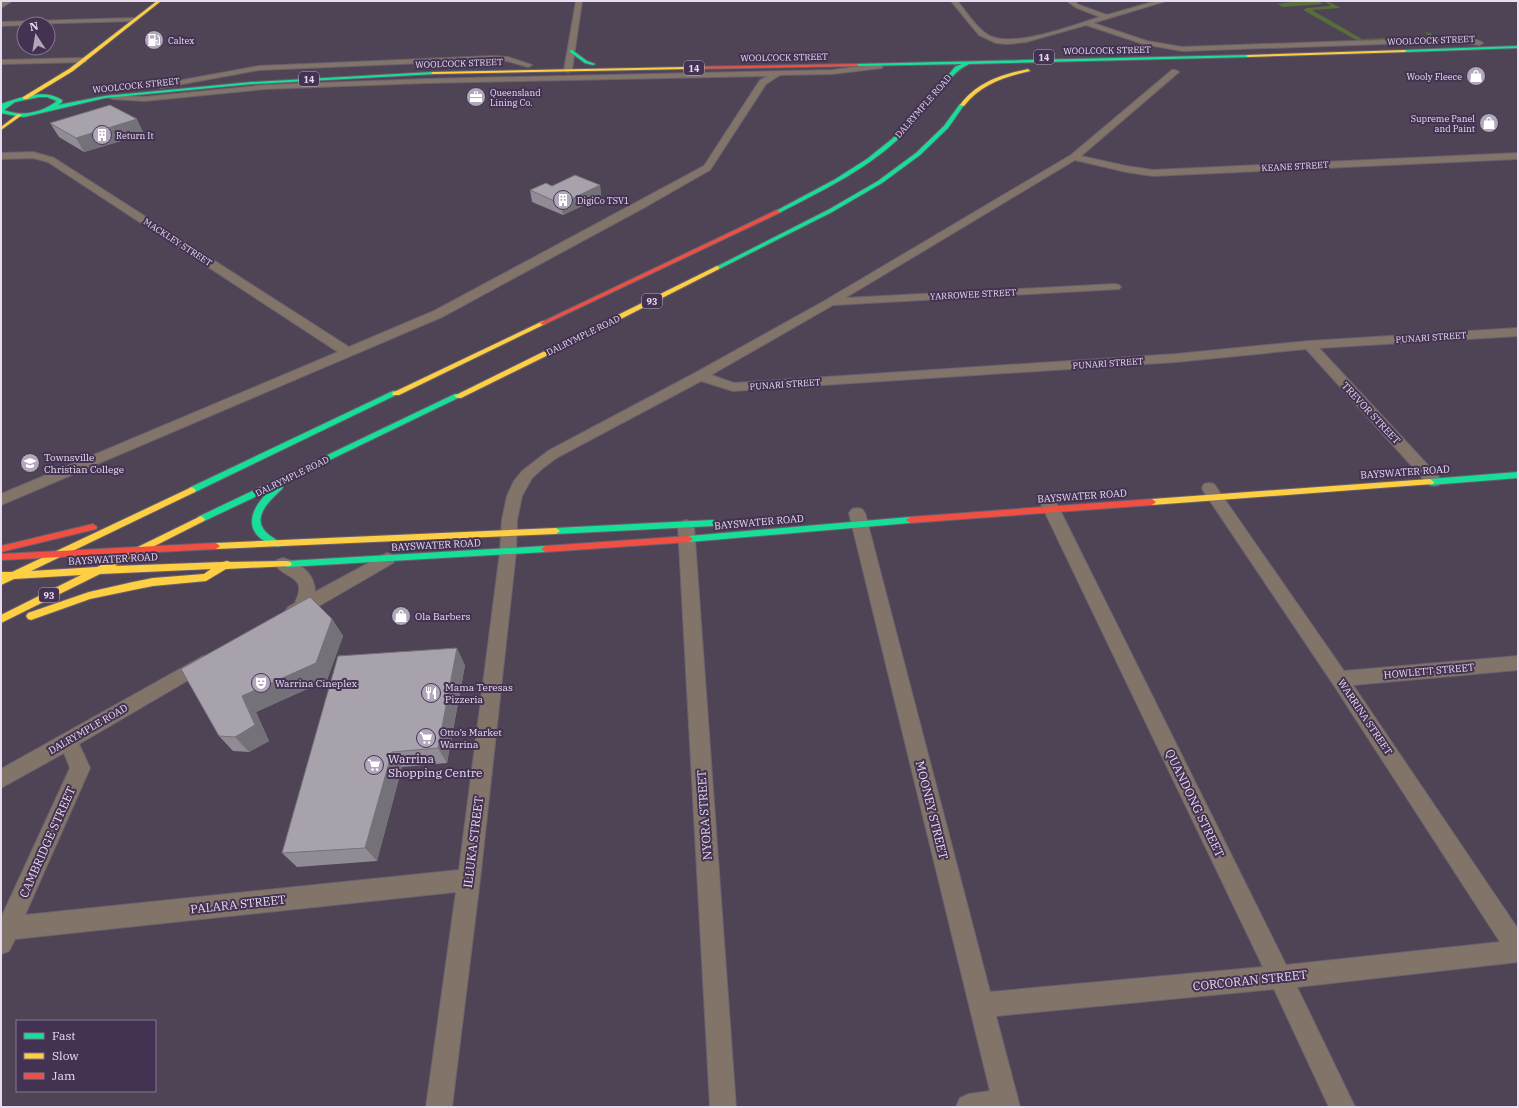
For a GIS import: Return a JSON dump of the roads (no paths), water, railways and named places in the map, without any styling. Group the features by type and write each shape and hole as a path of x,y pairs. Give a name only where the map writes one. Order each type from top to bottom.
{"main road":[{"path":"25,98 71,70 159,1"},
{"name":"WOOLCOCK STREET","path":"55,97 300,74 528,65 569,67 594,64 989,60 1518,42"},
{"name":"WOOLCOCK STREET","path":"989,60 1149,50 1518,47"},
{"path":"1069,57 1137,53 1149,50"},
{"name":"DALRYMPLE ROAD","path":"1,619 97,570 605,325 830,211 880,182 918,154 946,127 970,94 990,82 1016,72 1149,50"},
{"path":"571,51 586,62 594,64"},
{"name":"DALRYMPLE ROAD","path":"1,581 717,241 836,181 868,160 894,140 914,120 921,109 957,68 966,63 989,60"},
{"name":"WOOLCOCK STREET","path":"51,108 76,102 113,97 224,85 326,77 569,67 901,65 966,63"},
{"path":"918,64 936,76 921,109"},
{"path":"51,108 60,101 55,97 56,87 71,70"},
{"name":"14","path":"1,105 25,98 55,97"},
{"name":"14","path":"12,102 2,108 1,111 4,115 37,113 51,108"},
{"path":"1,129 20,115"},
{"path":"717,241 741,256"},
{"name":"BAYSWATER ROAD","path":"1410,473 1433,475"},
{"name":"BAYSWATER ROAD","path":"1,557 277,544 508,543 687,532 858,516 1210,490 1433,475 1518,475"},
{"path":"277,544 267,540 260,534 256,527 256,519 258,510 264,501 288,478"},
{"path":"1,549 91,527 158,507"},
{"path":"97,570 84,566 84,559 87,553 108,537 158,507"},
{"name":"BAYSWATER ROAD","path":"1,576 227,564 282,564 387,559 508,543 687,532 725,522"},
{"path":"1,628 90,596 153,582 206,577 227,564"}],"street":[{"path":"1,6 9,1"},
{"path":"569,67 579,1"},
{"path":"954,1 984,36 1006,42 1025,41 1163,1"},
{"path":"1070,1 1084,9 1107,17"},
{"path":"1,24 134,20"},
{"path":"1085,23 1149,50 1440,40 1460,40 1479,43"},
{"path":"1,62 83,60"},
{"path":"113,97 144,99 234,89 296,85 502,78 845,72 865,67 901,65"},
{"path":"508,543 510,510 513,494 534,468 554,454 700,376 830,302 1074,157 1174,72"},
{"path":"1,500 150,438 438,314 707,168 763,82 779,73"},
{"path":"750,74 763,82"},
{"name":"MACKLEY STREET","path":"1,156 33,155 51,160 347,352"},
{"name":"KEANE STREET","path":"1074,157 1126,169 1153,172 1518,156"},
{"name":"YARROWEE STREET","path":"830,302 1115,287"},
{"name":"PUNARI STREET","path":"700,376 733,387 1176,358 1309,345 1518,332"},
{"name":"TREVOR STREET","path":"1309,345 1433,475"},
{"name":"WARRINA STREET","path":"1210,490 1339,679 1518,950"},
{"name":"QUANDONG STREET","path":"1048,502 1342,1107"},
{"name":"MOONEY STREET","path":"858,516 1007,1105"},
{"name":"NYORA STREET","path":"687,532 723,1107"},
{"name":"ILLUKA STREET","path":"439,1107 469,880 508,543"},
{"path":"280,620 387,559"},
{"path":"282,564 299,572 306,582 307,594 301,608"},
{"name":"DALRYMPLE ROAD","path":"1,778 219,654"},
{"name":"HOWLETT STREET","path":"1339,679 1518,663"},
{"name":"CAMBRIDGE STREET","path":"4,935 80,768 68,740"},
{"name":"PALARA STREET","path":"4,935 469,880"},
{"name":"CORCORAN STREET","path":"982,1005 1280,977 1518,950"},
{"path":"969,1107 1007,1105"}],"place":[{"name":"Caltex","path":"154,40"},
{"name":"Wooly Fleece","path":"1476,76"},
{"name":"Queensland Lining Co.","path":"476,97"},
{"name":"Supreme Panel and Paint","path":"1489,123"},
{"name":"Return It","path":"102,135"},
{"name":"DigiCo TSV1","path":"563,200"},
{"name":"Townsville Christian College","path":"30,463"},
{"name":"Ola Barbers","path":"401,616"},
{"name":"Warrina Cineplex","path":"261,683"},
{"name":"Mama Teresas Pizzeria","path":"431,693"},
{"name":"Otto’s Market Warrina","path":"426,738"},
{"name":"Warrina Shopping Centre","path":"374,765"}]}
